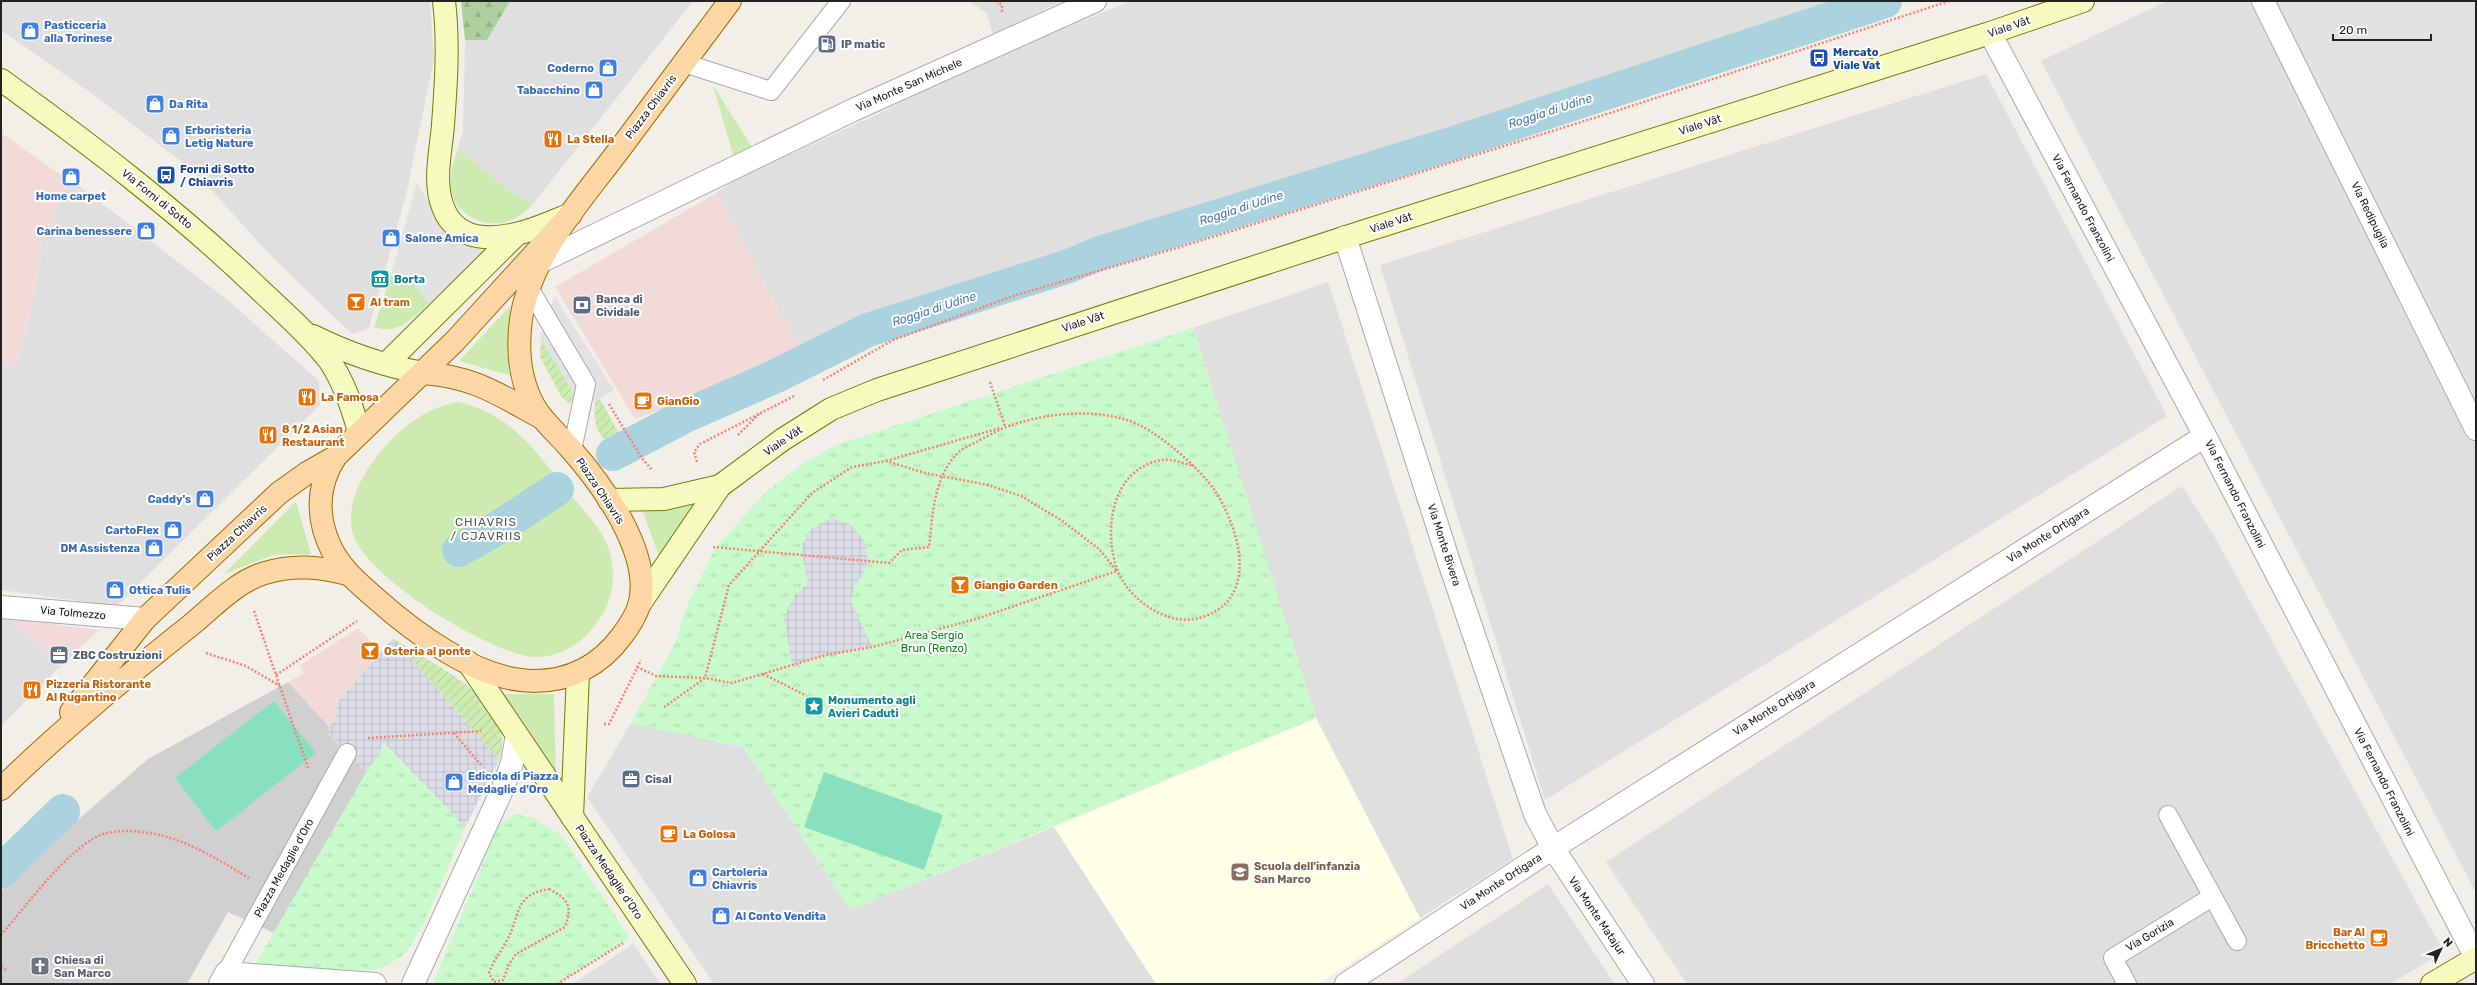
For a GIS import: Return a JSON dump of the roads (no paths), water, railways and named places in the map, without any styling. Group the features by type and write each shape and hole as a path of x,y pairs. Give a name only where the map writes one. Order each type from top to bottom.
{"main road":[{"path":"444,1 448,43 439,179 442,206 456,228 470,234 498,237 517,234 571,214"},
{"name":"Piazza Chiavris","path":"571,214 423,373 359,432 336,456 323,478 320,504 331,550 348,574 402,623 426,640 468,662 502,675 533,681 578,673 591,667 615,644 630,624 639,605 639,564 627,532 609,500 572,450 543,419 527,390 519,355 521,320 529,288 540,262 571,214 730,1"},
{"name":"Viale Vât","path":"639,605 720,486 782,440 831,409 877,390 1345,237 1990,34 2083,1"},
{"name":"Via Forni di Sotto","path":"1,80 66,127 183,219 302,331 328,359 340,378 351,402 359,432"},
{"path":"386,364 517,234"},
{"name":"Via Forni di Sotto","path":"302,331 338,348 386,364 423,373"},
{"name":"Piazza Chiavris","path":"423,373 444,375 473,382 543,419"},
{"name":"Piazza Chiavris","path":"42,748 145,619 279,493 307,473 336,456"},
{"name":"Viale Vât","path":"609,500 664,499 720,486"},
{"name":"Piazza Chiavris","path":"42,748 168,643 241,585 264,573 290,567 319,567 348,574"},
{"name":"Piazza Medaglie d'Oro","path":"468,662 685,984"},
{"name":"Piazza Medaglie d'Oro","path":"572,817 578,673"},
{"path":"1,788 42,748"},
{"path":"2432,984 2476,958"}],"street":[{"name":"Via Monte San Michele","path":"540,262 853,110 1095,1"},
{"name":"Via Redipuglia","path":"2263,1 2476,429"},
{"name":"Via Fernando Franzolini","path":"1990,34 2205,436 2476,958"},
{"name":"Via Monte Bivera","path":"1345,237 1449,562 1535,814 1553,848"},
{"name":"Via Monte Ortigara","path":"1346,984 1553,848 2205,436"},
{"name":"Via Tolmezzo","path":"1,607 145,619"},
{"path":"413,984 503,788 512,763 517,735"},
{"name":"Via Monte Matajur","path":"1553,848 1643,984"},
{"name":"Piazza Medaglie d'Oro","path":"223,979 375,984"}],"lane":[{"path":"684,64 771,91 841,1"},
{"name":"Piazza Chiavris","path":"529,288 586,384 572,450"},
{"name":"Piazza Medaglie d'Oro","path":"223,979 347,753"},
{"path":"2168,815 2237,941"},
{"name":"Via Gorizia","path":"2127,984 2113,958 2212,897"}],"waterway":[{"name":"Roggia di Udine","path":"613,454 685,416 774,377 868,330 1069,266 1100,253 1454,143 1885,1"},
{"name":"Roggia di Udine","path":"459,550 501,526 557,489"},
{"name":"Roggia di Udine","path":"1,871 63,811"}],"place":[{"name":"Pasticceria alla Torinese","path":"30,31"},
{"name":"IP matic","path":"827,44"},
{"name":"Mercato Viale Vat","path":"1819,58"},
{"name":"Coderno","path":"608,68"},
{"name":"Tabacchino","path":"594,90"},
{"name":"Da Rita","path":"155,104"},
{"name":"Erboristeria Letig Nature","path":"171,136"},
{"name":"La Stella","path":"553,139"},
{"name":"Forni di Sotto / Chiavris","path":"166,175"},
{"name":"Home carpet","path":"71,177"},
{"name":"Carina benessere","path":"146,231"},
{"name":"Salone Amica","path":"391,238"},
{"name":"Borta","path":"380,279"},
{"name":"Al tram","path":"356,302"},
{"name":"Banca di Cividale","path":"582,305"},
{"name":"La Famosa","path":"307,397"},
{"name":"GianGio","path":"643,401"},
{"name":"8 1/2 Asian Restaurant","path":"268,435"},
{"name":"Caddy's","path":"205,499"},
{"name":"CartoFlex","path":"173,530"},
{"name":"DM Assistenza","path":"154,548"},
{"name":"Giangio Garden","path":"960,585"},
{"name":"Ottica Tulis","path":"115,590"},
{"name":"Osteria al ponte","path":"370,651"},
{"name":"ZBC Costruzioni","path":"59,655"},
{"name":"Pizzeria Ristorante Al Rugantino","path":"32,690"},
{"name":"Monumento agli Avieri Caduti","path":"814,706"},
{"name":"Cisal","path":"631,779"},
{"name":"Edicola di Piazza Medaglie d'Oro","path":"454,782"},
{"name":"La Golosa","path":"669,834"},
{"name":"Scuola dell'infanzia San Marco","path":"1240,872"},
{"name":"Cartoleria Chiavris","path":"698,878"},
{"name":"Al Conto Vendita","path":"721,916"},
{"name":"Bar Al Bricchetto","path":"2379,938"},
{"name":"Chiesa di San Marco","path":"40,966"}],"district":[{"name":"CHIAVRIS / CJAVRIIS","path":"486,529"}],"park label":[{"name":"Area Sergio Brun (Renzo)","path":"934,641"}]}
